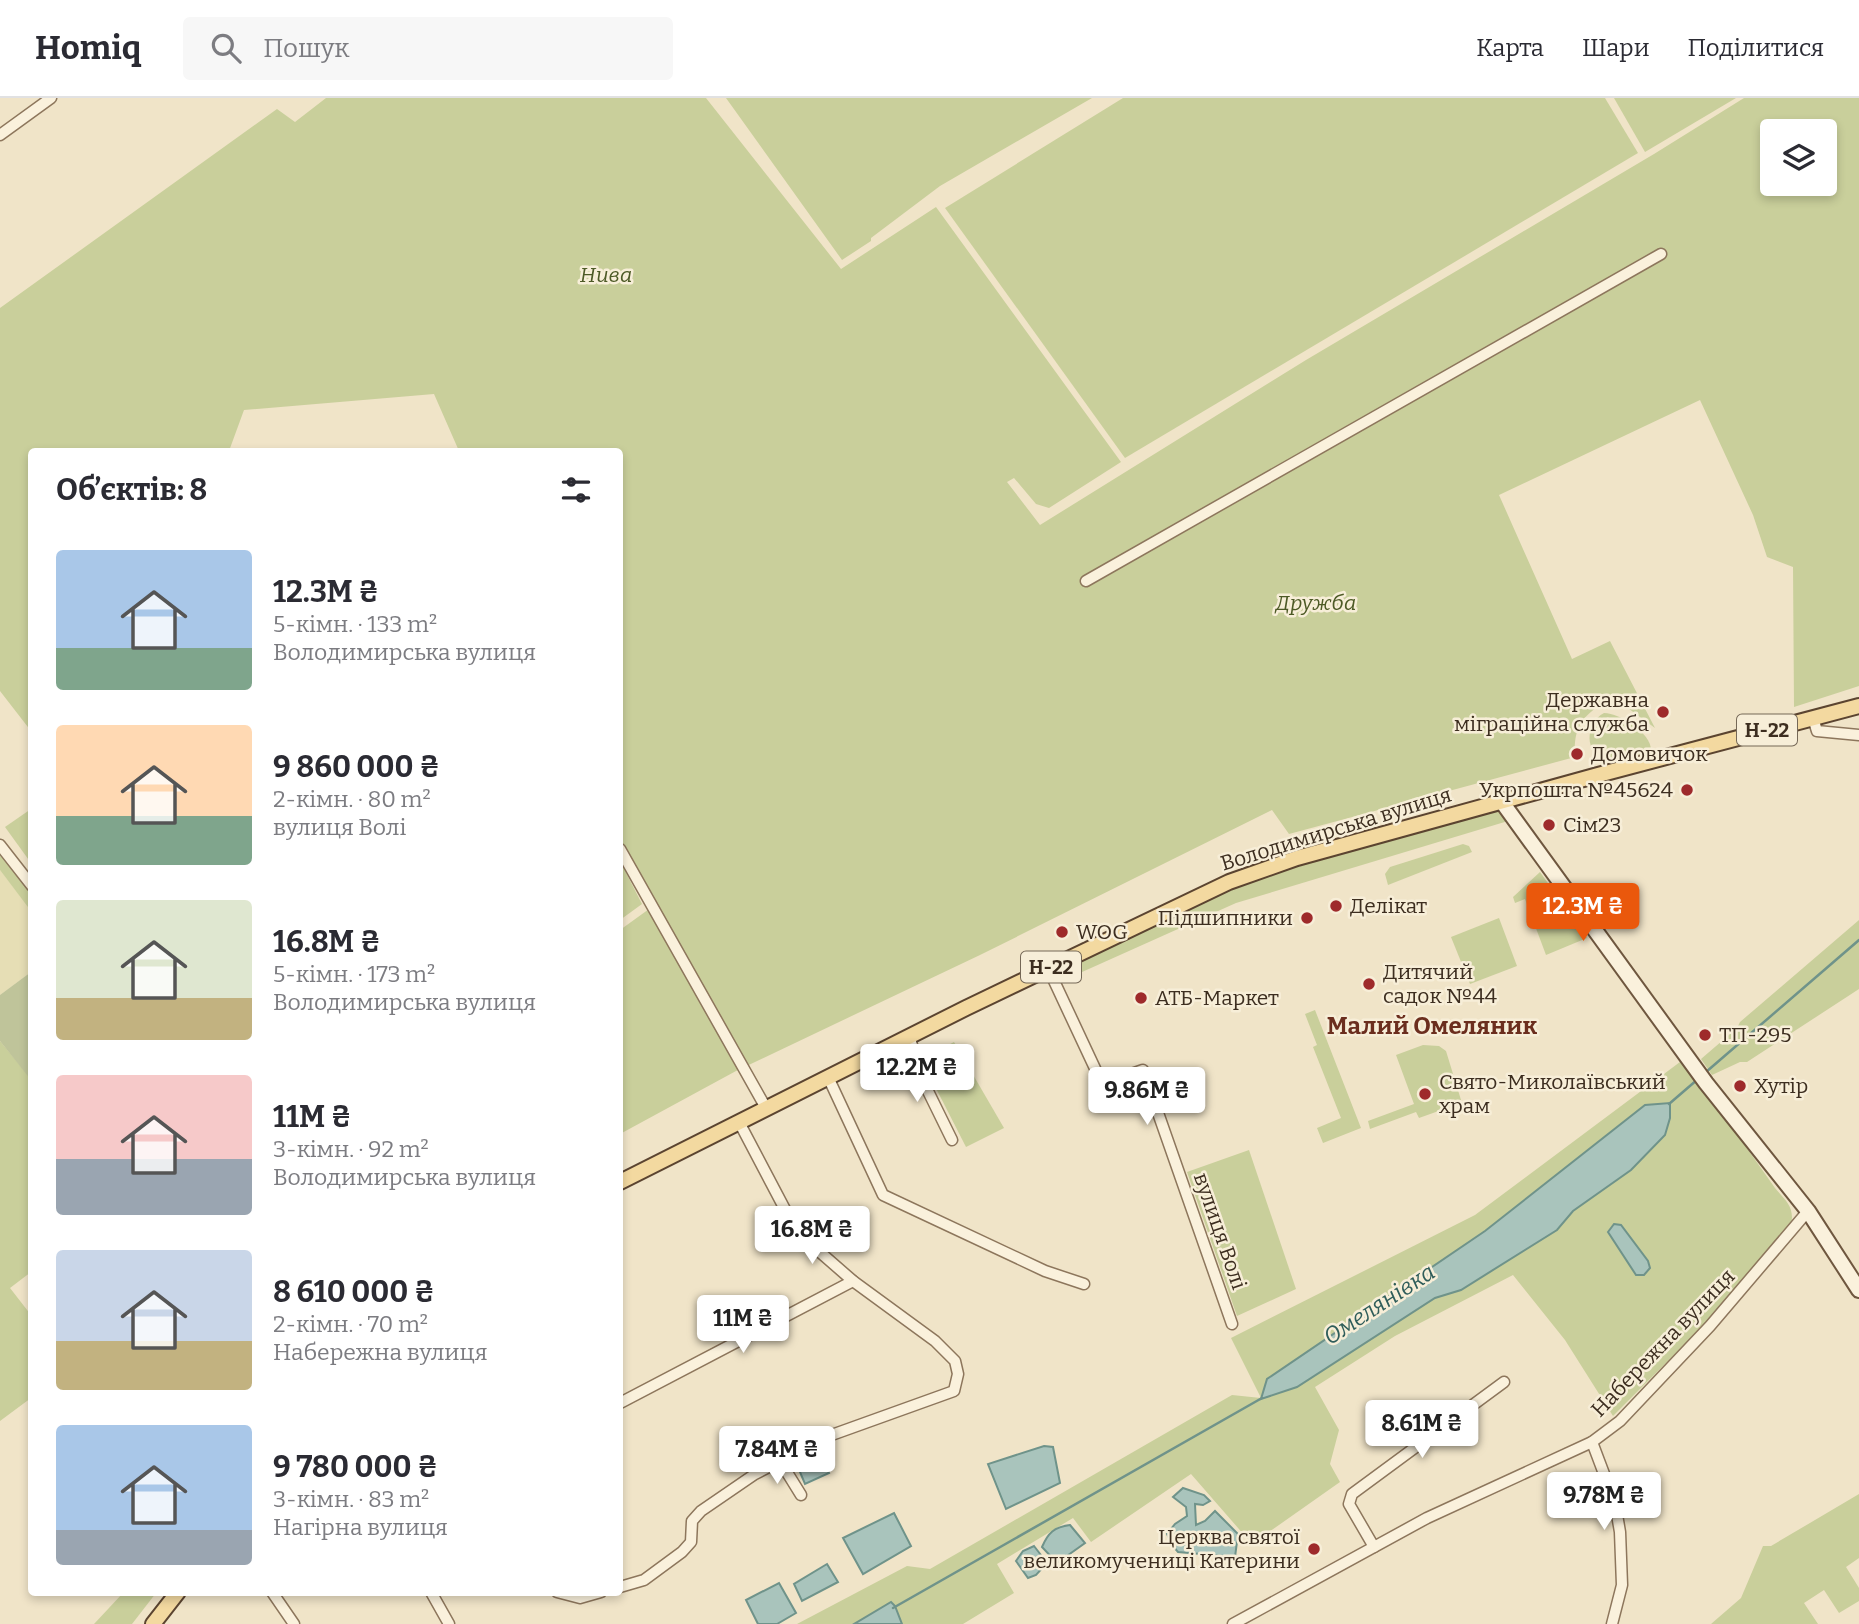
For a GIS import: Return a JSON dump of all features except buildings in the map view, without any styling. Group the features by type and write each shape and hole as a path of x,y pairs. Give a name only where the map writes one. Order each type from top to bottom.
{"main road":[{"name":"Володимирська вулиця","path":"623,1180 909,1036 1229,882 1297,858 1859,706"},
{"path":"153,1624 175,1596"}],"street":[{"path":"0,135 51,98"},
{"path":"1086,581 1661,254"},
{"path":"1813,718 1817,731 1859,735"},
{"path":"1502,802 1703,1079 1808,1211 1859,1290"},
{"path":"0,845 28,881"},
{"path":"623,854 766,1108"},
{"name":"вулиця Волі","path":"1048,968 1099,1077 1109,1082 1143,1070 1232,1324"},
{"path":"909,1036 925,1085 952,1140"},
{"path":"828,1077 883,1195 1045,1271 1084,1284"},
{"path":"623,1586 644,1580 682,1552 691,1542 692,1521 701,1511 755,1474 826,1437 954,1391 958,1374 955,1362 935,1341 853,1281 806,1240 789,1217 739,1122"},
{"name":"Набережна вулиця","path":"1233,1624 1427,1518 1592,1442 1620,1421 1701,1336 1808,1211"},
{"path":"623,1401 853,1281"},
{"path":"1374,1547 1349,1504 1352,1493 1504,1382"},
{"path":"1592,1442 1615,1503 1620,1532 1622,1585 1612,1624"},
{"path":"780,1461 801,1495"},
{"path":"275,1596 293,1624"},
{"path":"433,1596 449,1624"}],"shaded area":[{"path":"0,870 28,906 28,974 0,995"}],"green space":[{"name":"Дружба","path":"326,98 706,98 841,269 936,207 1121,462 1049,508 1036,504 1014,478 1007,482 1040,525 1306,360 1744,98 1859,98 1859,686 1794,707 1793,567 1767,557 1753,515 1700,400 1499,495 1572,659 1610,641 1655,728 1625,706 1607,700 1581,723 1576,737 1575,757 1289,834 1272,810 980,955 736,1071 623,1132 623,928 656,904 623,844 623,448 458,448 434,394 244,410 230,448 28,448 28,727 0,691 0,308 277,109 295,122"},
{"path":"726,98 1092,98 940,186 871,238 871,241 842,260"},
{"path":"1123,98 1605,98 1638,153 1125,458 945,208"},
{"path":"1614,98 1736,98 1645,152"},
{"path":"1604,713 1618,716 1634,725 1646,737 1651,750 1618,760 1600,757 1591,746 1590,731"},
{"path":"1497,810 1508,821 1236,903 1062,981 1056,970 1231,887 1316,859"},
{"path":"28,811 28,859 5,827"},
{"path":"1463,844 1469,846 1472,852 1388,885 1385,874 1390,867"},
{"path":"0,854 28,890 28,907 0,870"},
{"path":"623,867 642,904 623,918"},
{"path":"1540,872 1587,938 1546,955 1525,899 1515,903 1513,897"},
{"path":"1499,918 1517,966 1470,984 1451,937"},
{"path":"1859,920 1859,989 1747,1062 1740,1062 1712,1075 1701,1059"},
{"path":"28,974 28,1076 0,1041 0,995"},
{"path":"1315,1010 1361,1128 1323,1143 1317,1128 1341,1118 1313,1047 1317,1045 1305,1014"},
{"path":"0,1041 28,1075 28,1274 10,1288 28,1311 28,1400 0,1421"},
{"path":"954,1042 1004,1128 966,1147 921,1059"},
{"path":"1423,1045 1439,1046 1446,1051 1461,1100 1455,1105 1454,1101 1446,1104 1447,1108 1419,1118 1416,1112 1370,1129 1368,1121 1414,1104 1396,1055"},
{"path":"1684,1059 1789,1205 1792,1219 1791,1225 1709,1320 1613,1416 1565,1340 1513,1275 1395,1336 1315,1387 1339,1430 1330,1464 1340,1482 1252,1544 1191,1474 1091,1542 1073,1518 997,1564 1014,1593 963,1624 902,1624 891,1602 854,1624 797,1624 907,1566 930,1569 1232,1395 1261,1398 1231,1338 1475,1215","holes":["1645,1105 1670,1118 1664,1135 1631,1170 1573,1211 1557,1230 1461,1290 1435,1298 1485,1231"]},
{"path":"1249,1150 1296,1289 1237,1316 1187,1172"},
{"path":"1859,1494 1859,1558 1846,1567 1859,1588 1859,1601 1839,1613 1824,1590 1804,1603 1818,1624 1711,1624 1741,1598 1763,1546 1771,1546"},
{"path":"120,1596 154,1596 132,1624 94,1624"}],"water":[{"path":"1670,1103 1670,1118 1665,1135 1631,1170 1573,1211 1557,1230 1461,1290 1435,1298 1297,1387 1261,1399 1267,1379 1485,1231 1645,1105"},
{"path":"1614,1224 1621,1225 1648,1261 1650,1268 1644,1275 1636,1275 1608,1232"},
{"path":"1044,1446 1053,1447 1060,1483 1006,1509 988,1464"},
{"path":"820,1456 829,1473 805,1484 797,1465"},
{"path":"1183,1488 1204,1495 1210,1501 1203,1505 1195,1504 1196,1525 1205,1521 1215,1511 1238,1534 1235,1557 1178,1552 1172,1545 1167,1534 1187,1516 1186,1507 1173,1497"},
{"path":"894,1513 911,1546 863,1574 843,1538"},
{"path":"1070,1525 1085,1543 1057,1563 1042,1547 1052,1532"},
{"path":"1034,1546 1047,1563 1036,1575 1028,1578 1016,1561 1023,1551"},
{"path":"827,1564 838,1582 802,1601 794,1584"},
{"path":"779,1583 796,1613 777,1624 758,1624 746,1600"},
{"path":"891,1602 902,1624 854,1624"}],"waterway":[{"name":"Омелянівка","path":"1706,1072 1859,940"},
{"name":"Омелянівка","path":"1669,1104 1698,1079"},
{"name":"Омелянівка","path":"893,1608 1262,1398"}],"place":[{"name":"Державна міграційна служба","path":"1663,712"},
{"name":"Домовичок","path":"1577,754"},
{"name":"Укрпошта №45624","path":"1687,790"},
{"name":"Сім23","path":"1549,825"},
{"name":"Делікат","path":"1336,906"},
{"name":"Підшипники","path":"1307,918"},
{"name":"WOG","path":"1062,932"},
{"name":"Дитячий садок №44","path":"1369,984"},
{"name":"АТБ-Маркет","path":"1141,998"},
{"name":"ТП-295","path":"1705,1035"},
{"name":"Хутір","path":"1740,1086"},
{"name":"Свято-Миколаївський храм","path":"1425,1094"},
{"name":"Церква святої великомучениці Катерини","path":"1314,1549"}],"district":[{"name":"Малий Омеляник","path":"1432,1026"}],"park label":[{"name":"Нива","path":"606,275"}]}
